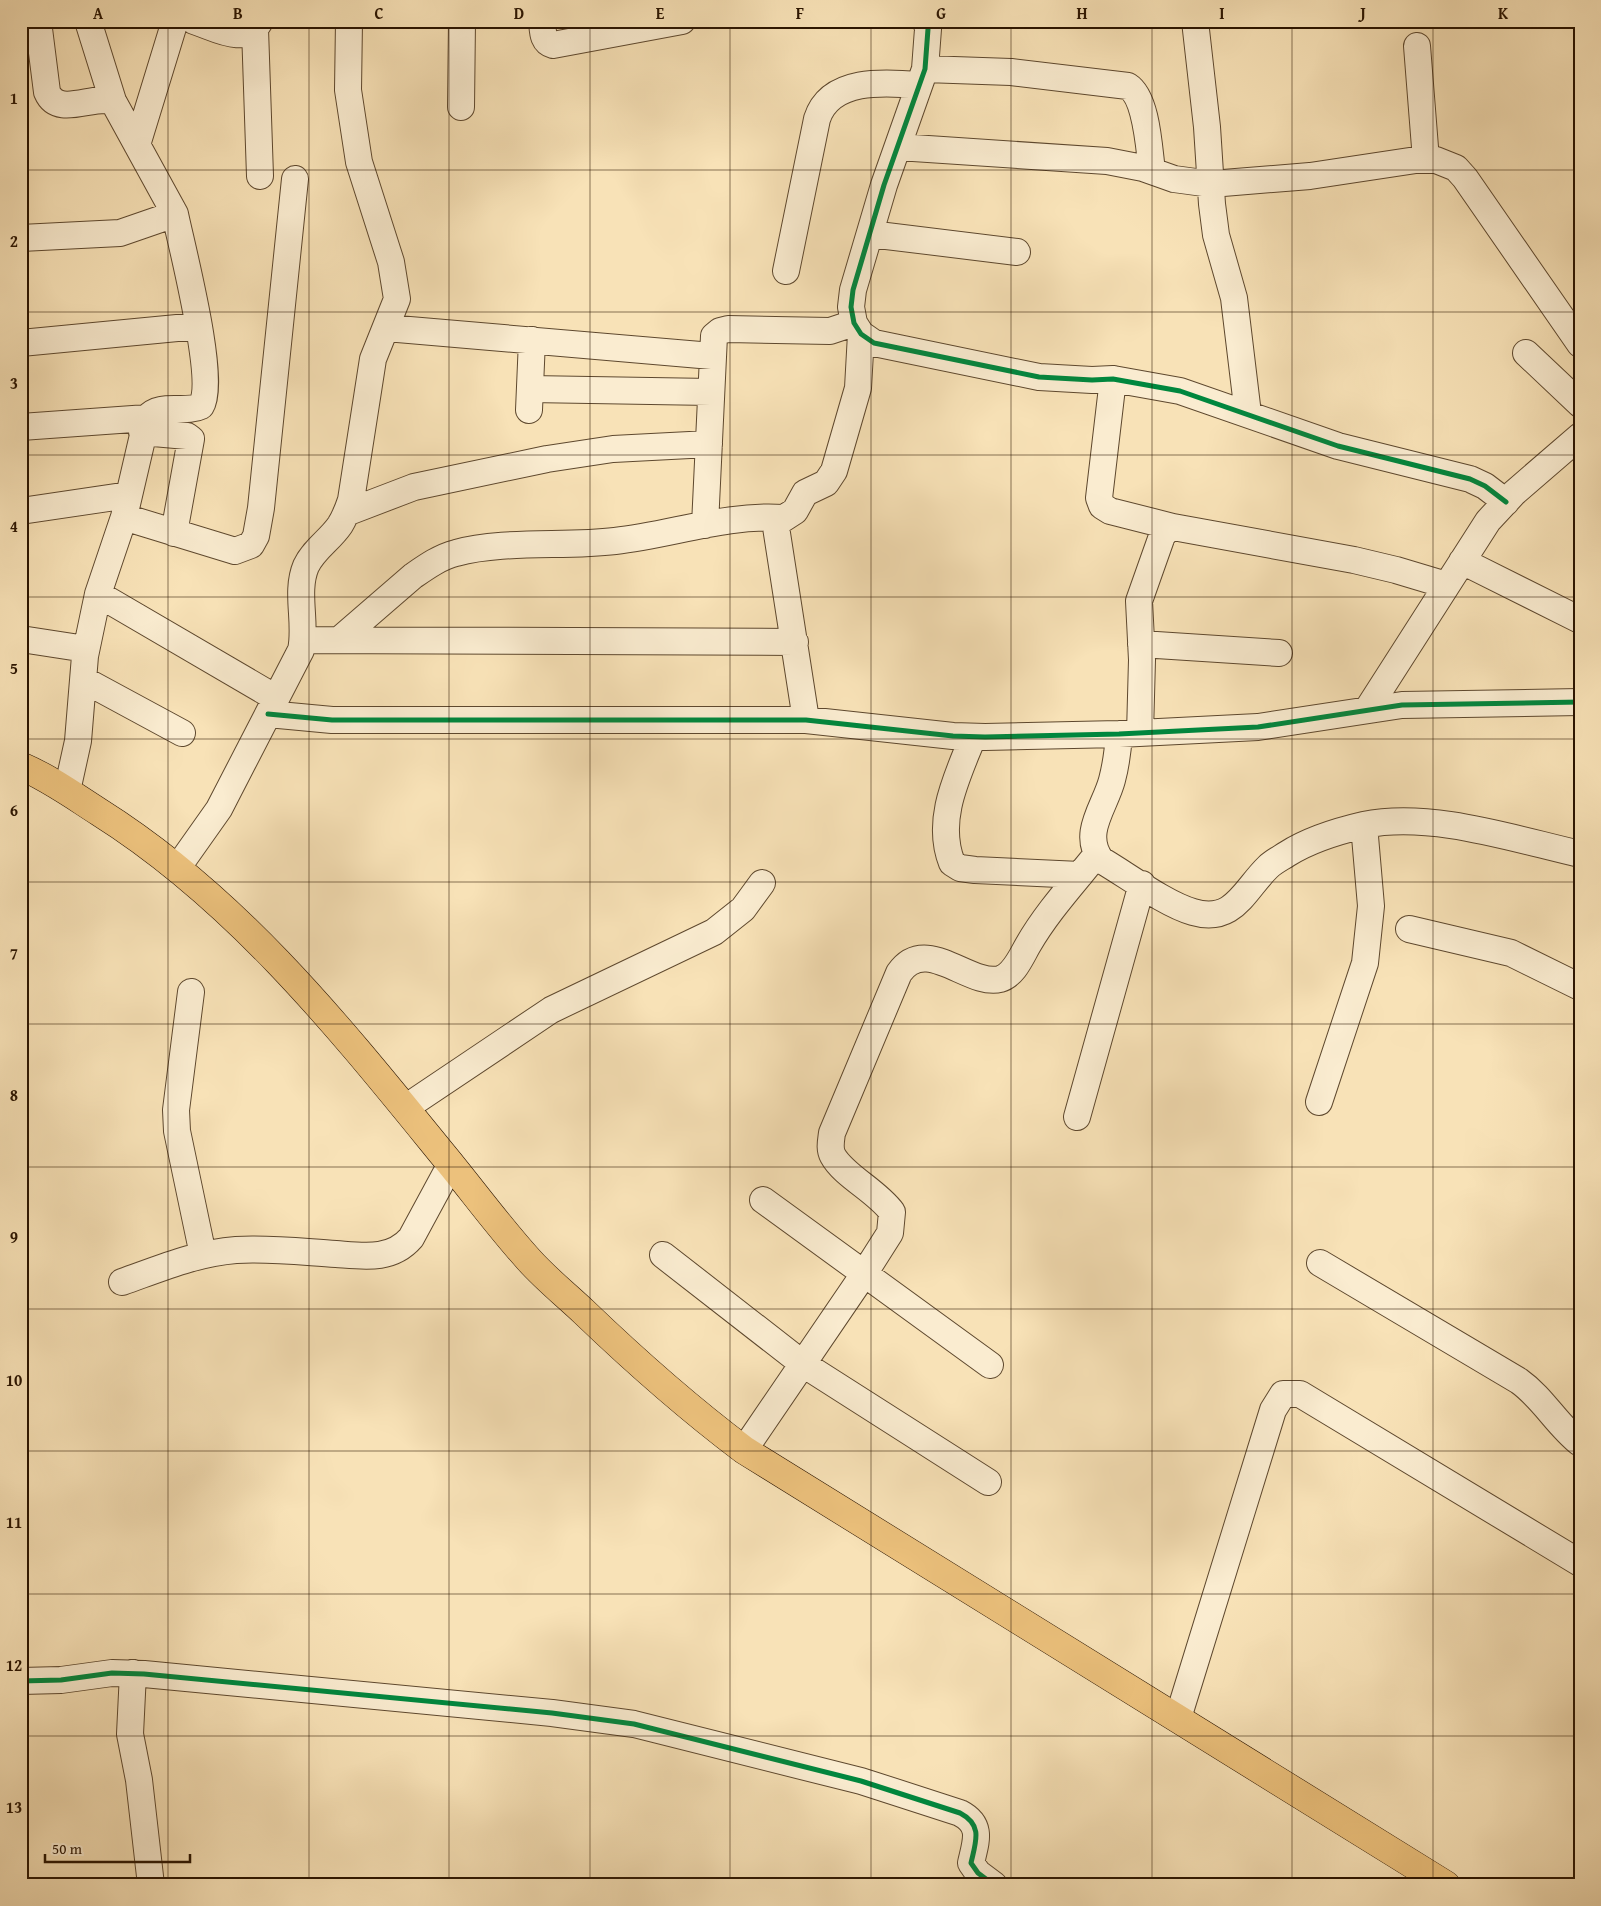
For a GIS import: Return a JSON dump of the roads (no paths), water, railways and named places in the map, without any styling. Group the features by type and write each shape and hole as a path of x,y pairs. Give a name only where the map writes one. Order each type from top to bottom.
{"main road":[{"path":"21,766 67,791 124,828 178,867 224,907 273,955 405,1108 529,1260 630,1356 694,1412 744,1450 1446,1885"}],"street":[{"path":"38,21 47,92 51,100 59,105 70,105 104,98 114,101"},
{"path":"67,791 78,741 86,649 98,594 126,506 145,425 151,413 158,410 194,410 201,406 204,401 204,361 175,214 114,101 88,21"},
{"path":"97,52 103,21"},
{"path":"137,145 175,21"},
{"path":"194,21 238,35 247,35 257,25"},
{"path":"178,867 218,809 301,650 303,640 302,590 305,568 312,554 339,526 346,513 350,500 373,360 397,298 396,282 359,162 348,90 349,21"},
{"path":"461,107 462,21"},
{"path":"542,21 544,38 548,44 553,45 682,21"},
{"path":"806,720 776,527 783,518 795,511 805,493 826,483 834,471 858,388 858,329 851,307 854,290 870,234 922,77 928,29 926,21"},
{"path":"1195,21 1216,234 1234,298 1248,414"},
{"path":"257,25 260,176"},
{"path":"1417,46 1426,160"},
{"path":"786,271 817,119 824,102 831,97 874,82 1011,72 1128,86 1139,96 1142,105 1152,171"},
{"path":"898,147 1106,161 1152,171 1174,179 1211,184 1310,176 1426,160 1447,163 1465,178 1580,344"},
{"path":"21,511 126,506 174,533 235,551 251,545 256,536 261,508 295,179"},
{"path":"21,238 120,233 175,214"},
{"path":"870,234 1017,252"},
{"path":"21,343 198,326"},
{"path":"386,328 712,356"},
{"path":"705,525 714,336 720,331 728,329 830,332 858,329 874,344 1039,377 1092,380 1113,379 1180,390 1338,446 1470,479 1485,486 1506,502"},
{"path":"532,340 530,399 710,392"},
{"path":"1526,353 1580,404"},
{"path":"1113,379 1099,498 1102,506 1110,511 1172,527 1367,563 1446,585"},
{"path":"21,427 145,425 187,436 191,439 174,533"},
{"path":"1367,710 1488,521 1552,458 1580,436"},
{"path":"346,513 414,487 547,459 613,449 709,444"},
{"path":"339,640 412,576 457,552 493,547 613,541 762,516 783,518"},
{"path":"1172,527 1162,536 1141,591 1139,601 1141,644 1130,734 1095,823 1093,835 1097,854 1101,860 1193,912 1209,914 1221,913 1242,899 1268,867 1289,853 1336,833 1364,826 1402,820 1439,823 1580,854"},
{"path":"1462,561 1580,620"},
{"path":"98,594 272,706 332,720 806,720 973,737 1130,734 1258,727 1402,706 1578,697"},
{"path":"21,639 86,649"},
{"path":"303,640 795,642"},
{"path":"1141,644 1279,654"},
{"path":"84,680 182,733"},
{"path":"973,737 948,806 945,837 952,863 960,868 975,870 1080,875"},
{"path":"1319,1102 1365,963 1371,906 1364,826"},
{"path":"744,1450 890,1233 892,1212 884,1200 841,1166 833,1156 830,1145 832,1133 904,964 915,958 925,958 998,980 1008,975 1034,934 1097,854"},
{"path":"405,1108 551,1010 584,993 694,944 714,932 743,909 762,883"},
{"path":"1077,1117 1142,884"},
{"path":"1409,929 1511,953 1580,987"},
{"path":"191,992 176,1110 177,1131 202,1256"},
{"path":"122,1282 202,1256 253,1250 368,1256 391,1254 402,1248 411,1238 451,1164"},
{"path":"763,1200 990,1365"},
{"path":"663,1255 803,1364 988,1482"},
{"path":"1320,1263 1519,1381 1531,1390 1562,1426 1580,1443"},
{"path":"1178,1718 1273,1410 1283,1394 1300,1394 1580,1563"},
{"path":"39,1681 112,1673 133,1673 552,1713 634,1724 861,1781 960,1813 971,1818 976,1829 971,1863 978,1873 994,1885"},
{"path":"133,1673 130,1734 139,1780 151,1885"}]}
